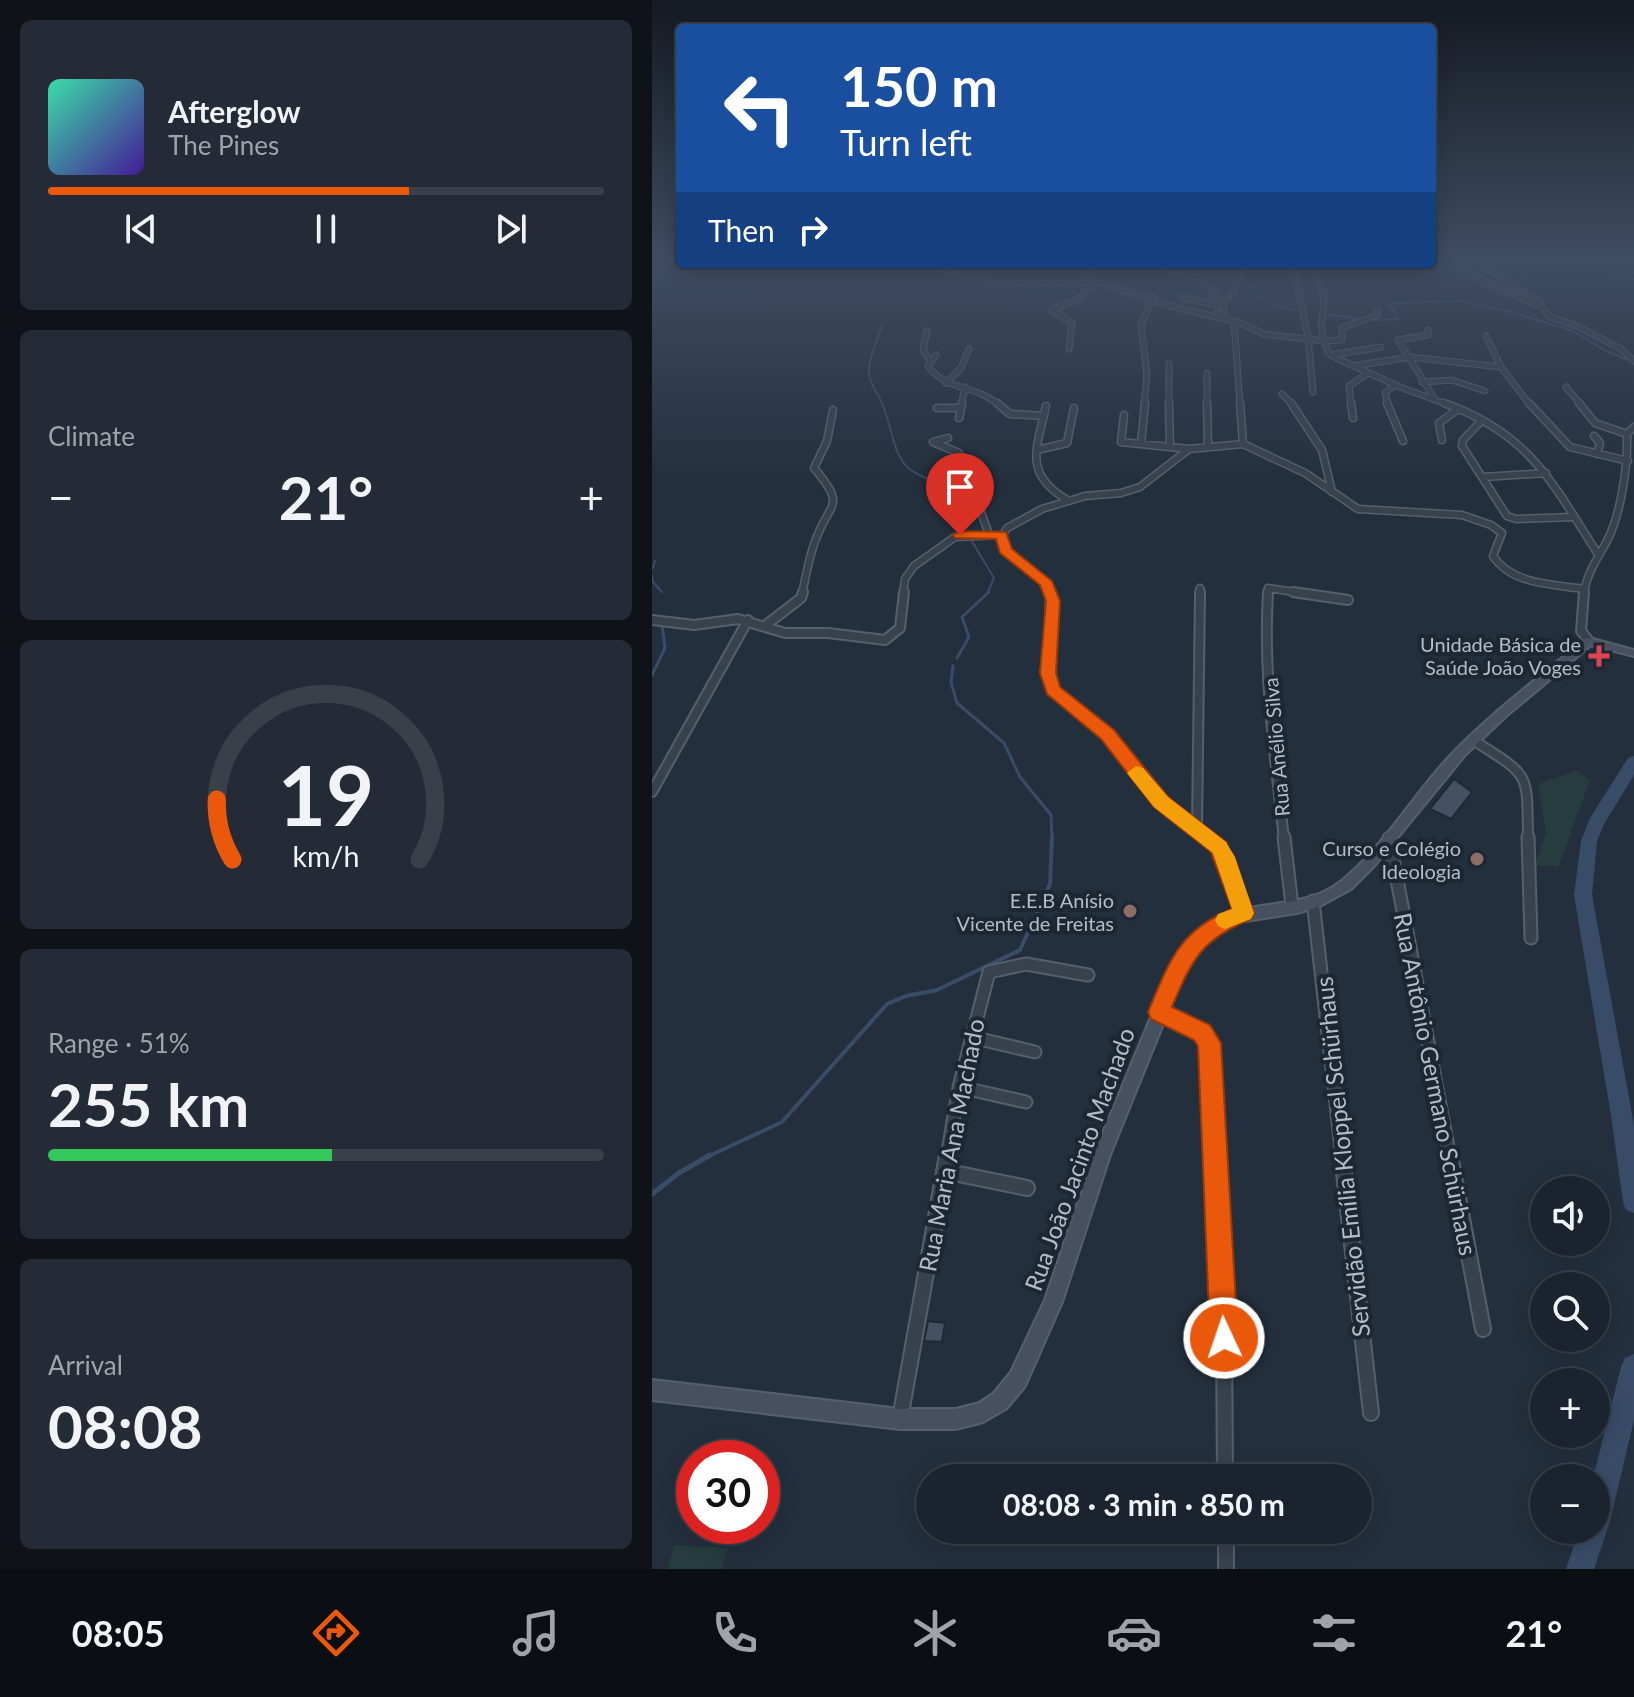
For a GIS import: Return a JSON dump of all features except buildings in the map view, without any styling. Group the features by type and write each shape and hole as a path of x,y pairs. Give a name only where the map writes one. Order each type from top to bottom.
{"main road":[{"name":"Rua João Jacinto Machado","path":"652,1390 900,1419 970,1416 995,1405 1014,1385 1053,1302 1102,1155 1180,963 1193,943 1216,925 1244,913 1313,901 1344,886 1473,740 1589,641"},
{"path":"1589,641 1634,653"}],"street":[{"path":"927,332 923,350 930,361"},
{"path":"1069,349 1071,332"},
{"path":"1141,444 1147,375 1142,332"},
{"path":"1235,332 1243,444"},
{"path":"1260,332 1324,341 1342,340 1342,332"},
{"path":"1307,332 1313,392"},
{"path":"1321,332 1331,355 1482,420 1512,438 1560,491 1572,517 1598,554"},
{"path":"1428,332 1428,335 1398,340 1434,398"},
{"path":"1590,332 1621,349 1634,361"},
{"path":"1486,336 1501,367 1531,406 1570,447 1628,461"},
{"path":"1331,355 1381,347"},
{"path":"946,383 961,368 969,349"},
{"path":"936,355 928,367 933,376 946,383 988,394 1010,414 1044,416"},
{"path":"1354,366 1409,357 1501,367"},
{"path":"1169,364 1170,447"},
{"path":"1207,373 1208,445"},
{"path":"1353,418 1349,386 1368,373"},
{"path":"1422,382 1452,380 1485,391"},
{"path":"1395,385 1385,393 1385,399 1403,441"},
{"path":"959,418 965,387"},
{"path":"1566,387 1595,423 1627,434"},
{"path":"1282,394 1300,413 1322,450 1332,492"},
{"path":"1046,406 1036,471 1041,483 1069,501"},
{"path":"937,408 961,408"},
{"path":"1037,450 1067,443 1074,408"},
{"path":"1442,440 1439,423 1458,409"},
{"path":"766,625 801,598 814,542 834,507 831,488 814,468 827,441 833,410"},
{"path":"1124,415 1121,442 1189,449 1243,444 1305,473 1358,509 1393,509 1431,516 1456,515 1491,525 1502,533 1493,556 1503,568 1528,578 1584,589"},
{"path":"1482,420 1463,440 1462,446 1509,518 1572,517"},
{"path":"1589,641 1581,631 1584,589 1598,554 1607,541 1628,461 1627,434 1634,427"},
{"path":"1594,436 1600,443 1597,454"},
{"path":"948,438 933,442 959,453 989,534"},
{"path":"1001,535 1029,514 1069,501 1140,487 1189,449"},
{"path":"1483,477 1546,473"},
{"path":"652,620 694,625 748,620 785,633 828,633 871,640 887,639 900,628 905,579 910,569 955,537 1001,535"},
{"path":"1001,535 1005,550 1038,575 1051,591 1048,673 1053,690 1098,726 1153,794 1219,848 1244,913"},
{"path":"1197,828 1200,588"},
{"name":"Rua Anélio Silva","path":"1292,906 1274,750 1266,622 1268,588 1348,600"},
{"path":"652,792 675,756 748,620"},
{"path":"1473,740 1518,769 1527,782 1531,938"},
{"name":"Rua Antônio Germano Schürhaus","path":"1389,838 1483,1329"},
{"name":"Servidão Emília Kloppel Schürhaus","path":"1313,901 1371,1413"},
{"name":"Rua Maria Ana Machado","path":"900,1419 959,1087 989,972 1012,966 1046,966 1088,975"},
{"path":"1159,1012 1202,1033 1210,1048 1224,1338 1225,1464"},
{"path":"971,1037 1035,1052"},
{"path":"959,1087 1026,1102"},
{"path":"944,1171 1027,1188"},
{"path":"1226,1544 1226,1569"}],"green space":[{"path":"1576,771 1590,780 1559,866 1535,866 1546,832 1538,784"},
{"path":"674,1545 728,1548 722,1569 667,1569"}],"waterway":[{"path":"880,332 869,374 895,446 906,465 915,473 947,484"},
{"path":"1575,332 1606,351 1631,361"},
{"path":"970,538 994,578 987,594"},
{"path":"652,570 655,561"},
{"path":"652,575 653,582 662,592"},
{"path":"957,658 969,637 962,617 987,594"},
{"path":"652,675 665,648 662,625"},
{"path":"953,666 951,682 957,703 1004,743 1020,777 1051,815 1052,838"},
{"path":"1634,762 1596,823 1589,841 1583,895 1622,1115 1634,1202"},
{"path":"707,1157 782,1122 887,1004 906,996 937,990 1020,950 1050,884 1052,838"},
{"path":"652,1194 710,1155"},
{"path":"1610,1464 1634,1367"},
{"path":"1580,1569 1588,1544"}],"slow traffic":[{"path":"1136,773 1161,802 1197,828 1225,857 1244,913 1225,920"}],"place":[{"name":"Unidade Básica de Saúde João Voges","path":"1599,656"},
{"name":"Curso e Colégio Ideologia","path":"1477,859"},
{"name":"E.E.B Anísio Vicente de Freitas","path":"1130,911"}],"route":[{"path":"960,535 1001,535 1005,550 1044,580 1053,601 1048,673 1053,690 1107,735 1161,802 1219,848 1244,913 1216,925 1193,943 1180,963 1159,1012 1202,1033 1209,1043 1224,1338"}]}
